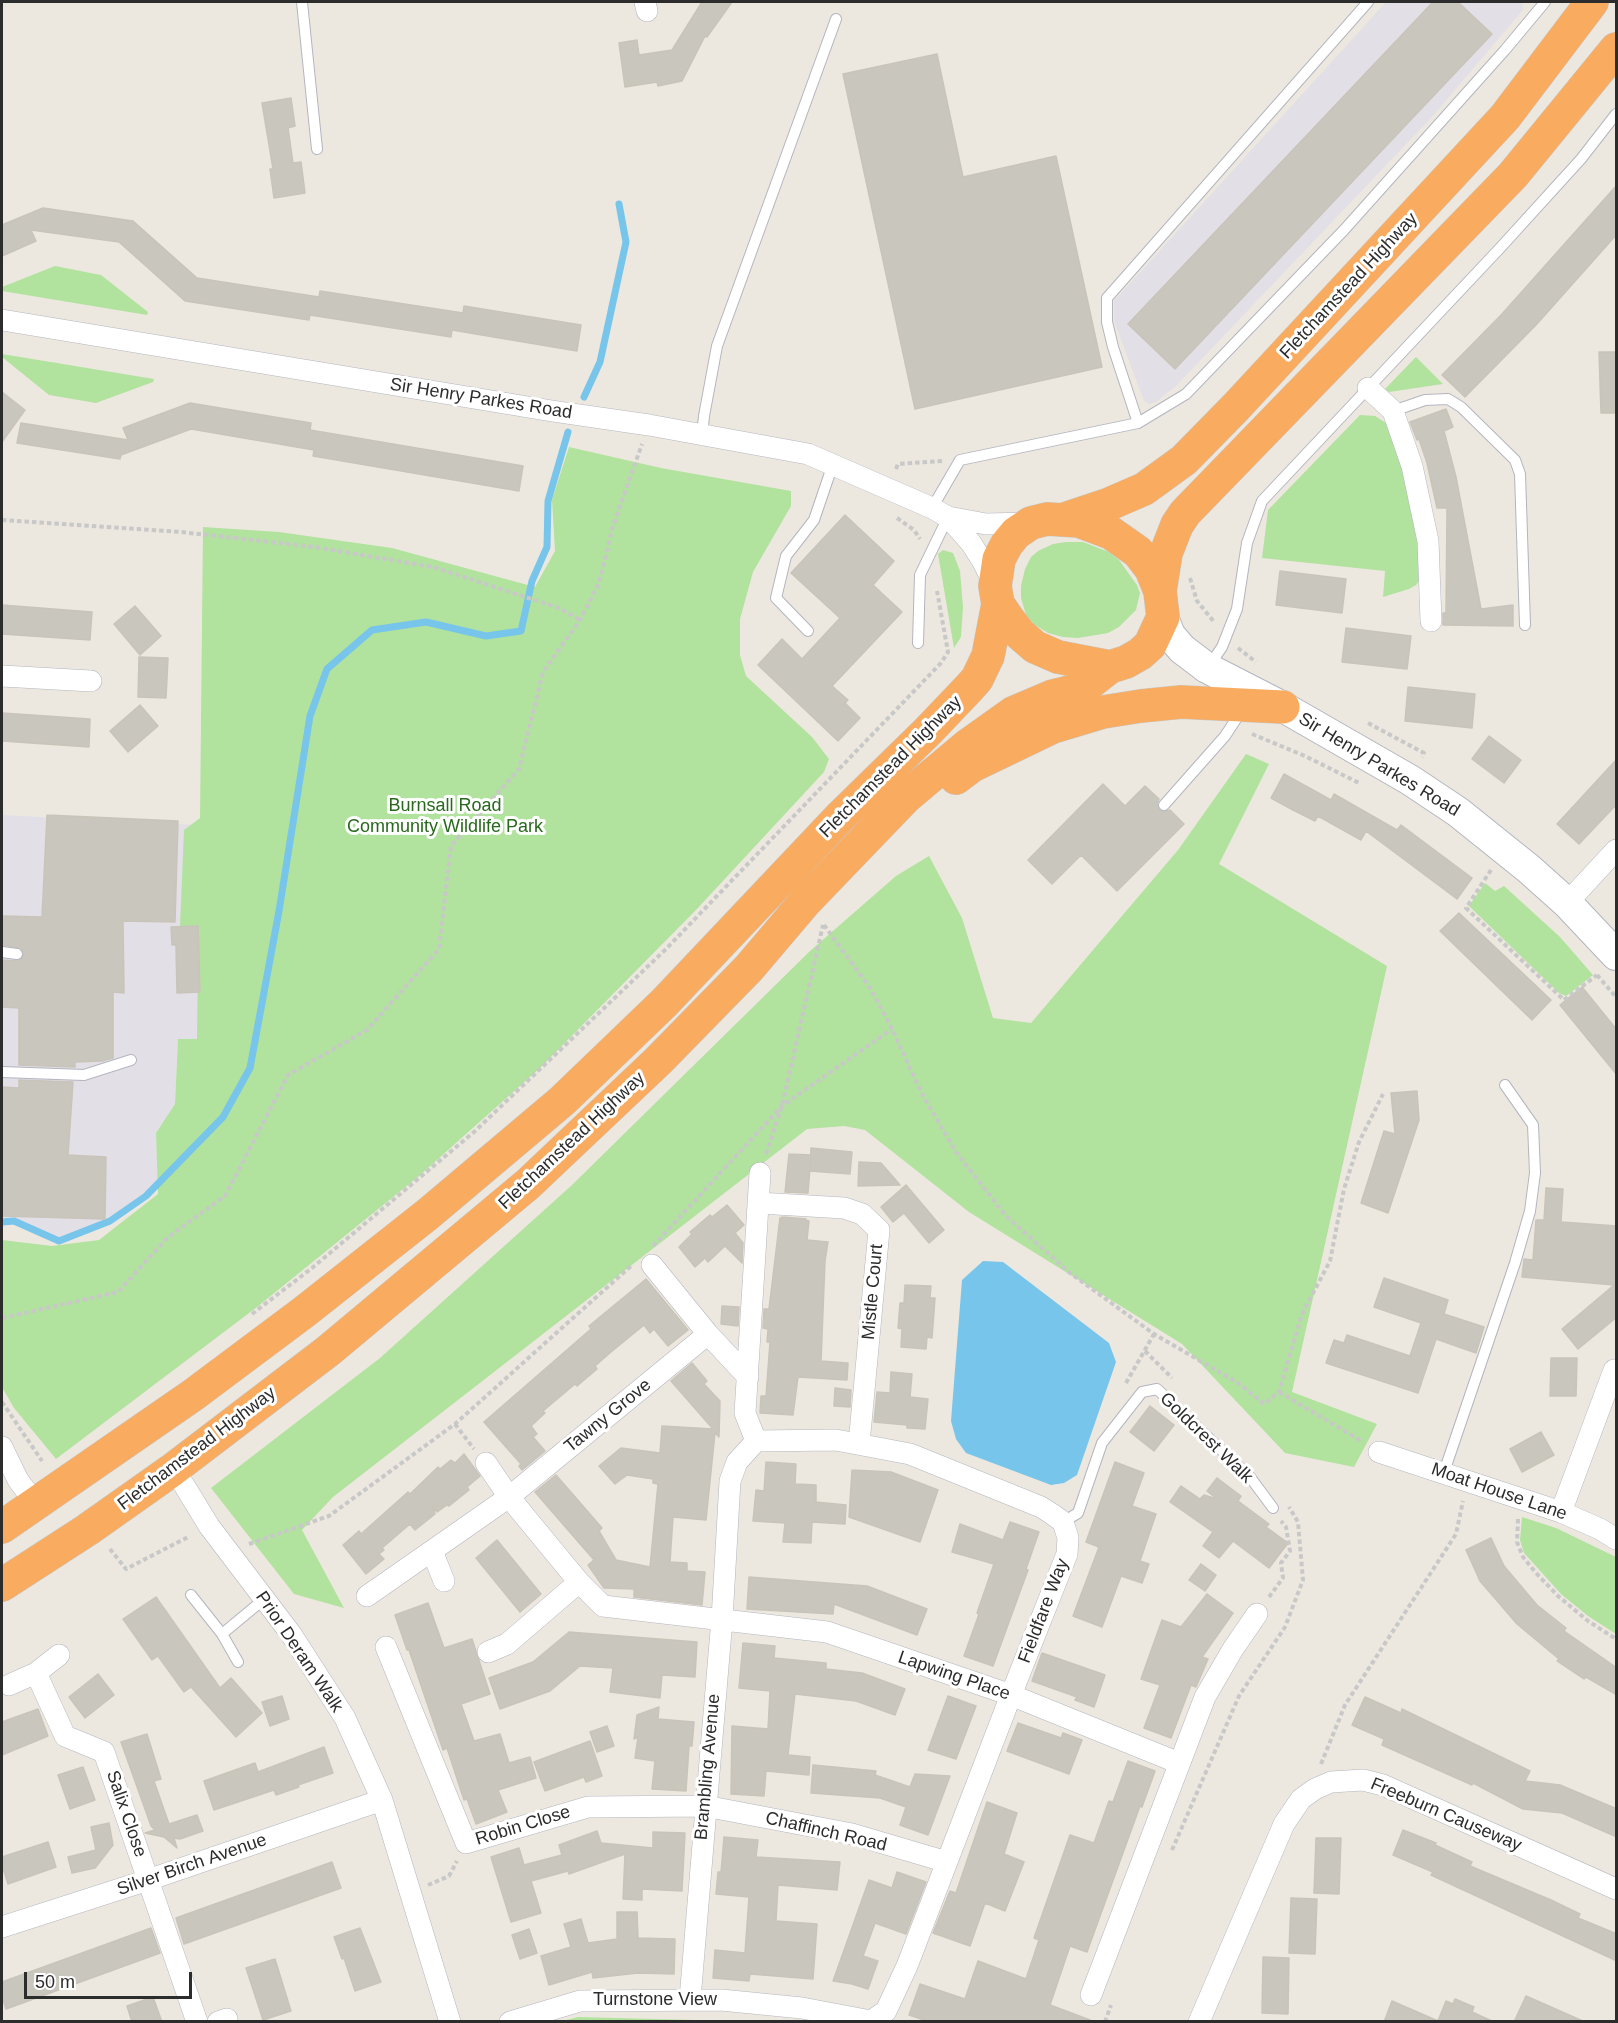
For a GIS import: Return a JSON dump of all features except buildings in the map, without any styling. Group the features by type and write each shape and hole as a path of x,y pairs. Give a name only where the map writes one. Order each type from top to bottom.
{"highway":[{"name":"Fletchamstead Highway","path":"1065,519 1107,505 1144,489 1184,460 1506,117 1592,2"},
{"path":"1161,604 1151,569 1138,552 1111,532 1095,526 1065,519 1047,519 1031,523 1016,533 999,559 997,595 1020,634 1045,653 1118,664 1140,654 1150,645 1161,604 1166,553 1177,525 1185,513 1513,175 1617,49"},
{"name":"Fletchamstead Highway","path":"2,1527 193,1395 304,1312 428,1214 562,1101 664,1003 840,817 969,688 988,656 997,595"},
{"name":"Fletchamstead Highway","path":"2,1585 87,1530 172,1470 328,1351 528,1184 658,1061 749,968 804,902 906,797 968,745 1013,713 1053,696 1082,689 1118,664"},
{"path":"822,886 902,819 972,766 1053,727 1103,712 1141,705 1248,696 1283,707"}],"street":[{"name":"Sir Henry Parkes Road","path":"2,320 773,446 808,454 833,464 940,513 986,524 1031,523"},
{"path":"1368,388 1393,411 1412,466 1428,541 1431,621"},
{"name":"Sir Henry Parkes Road","path":"940,513 971,543 983,562 997,595"},
{"path":"1161,604 1170,635 1182,649 1248,696"},
{"path":"1118,664 1164,661 1207,668"},
{"path":"2,676 91,681"},
{"name":"Sir Henry Parkes Road","path":"1283,707 1410,780 1450,806 1496,842 1567,903 1601,966"},
{"path":"1567,903 1617,850"},
{"path":"760,1173 745,1413 756,1441 836,1440 910,1454 1041,1507 1063,1522"},
{"name":"Mistle Court","path":"759,1203 844,1208 862,1214 879,1230 859,1444"},
{"path":"646,1258 708,1334 748,1377"},
{"name":"Tawny Grove","path":"367,1596 509,1497 708,1334"},
{"path":"1561,1512 1614,1370"},
{"name":"Brambling Avenue","path":"690,1999 722,1619 730,1481 737,1462 756,1441"},
{"path":"2,1448 18,1480 36,1504"},
{"name":"Moat House Lane","path":"1379,1452 1561,1512 1617,1539"},
{"path":"486,1463 509,1497 579,1582 603,1606 722,1619"},
{"name":"Prior Deram Walk","path":"172,1470 209,1526 291,1634 345,1718 382,1800 450,2022"},
{"name":"Fieldfare Way","path":"802,2008 872,2021 886,2011 903,1975 1067,1554 1068,1538 1063,1522"},
{"path":"432,1551 444,1581"},
{"path":"488,1652 507,1644 579,1582"},
{"path":"1091,1995 1204,1697 1257,1614"},
{"name":"Lapwing Place","path":"722,1619 827,1632 1011,1695 1179,1763"},
{"path":"9,1685 36,1673 59,1655"},
{"name":"Robin Close","path":"393,1655 466,1844 588,1807 705,1806"},
{"name":"Salix Close","path":"36,1673 65,1736 104,1752 197,2022"},
{"name":"Freeburn Causeway","path":"1199,2022 1284,1824 1296,1805 1323,1785 1342,1780 1363,1780 1383,1785 1617,1889"},
{"name":"Silver Birch Avenue","path":"2,1927 382,1800"},
{"name":"Chaffinch Road","path":"705,1806 852,1834 947,1862"},
{"name":"Turnstone View","path":"510,2022 580,2001 722,2000 802,2008"}],"lane":[{"path":"302,2 317,149"},
{"path":"1138,423 1113,347 1107,322 1107,298 1368,2"},
{"path":"918,643 921,575 931,555 940,513 960,460 1138,423 1186,394 1344,230 1545,2"},
{"path":"702,435 717,346 836,19"},
{"path":"1207,668 1222,647 1237,609 1247,543 1262,501 1581,159 1617,114"},
{"path":"1393,411 1425,400 1448,399 1461,407 1515,460 1520,474 1525,625"},
{"path":"808,631 776,598 786,556 814,520 833,464"},
{"path":"1164,805 1225,736 1248,696"},
{"path":"2,952 17,954"},
{"path":"2,1072 84,1075 131,1060"},
{"path":"1444,1472 1512,1274 1530,1211 1535,1173 1533,1125 1505,1084"},
{"name":"Goldcrest Walk","path":"1063,1522 1078,1513 1102,1443 1142,1392 1157,1389 1250,1478 1273,1508"},
{"path":"191,1595 222,1634 238,1662"},
{"path":"222,1634 263,1600"}],"path":[{"path":"2,1318 118,1292 168,1237 225,1196 288,1075 367,1030 439,949 451,846 519,769 543,672 580,620 599,583 613,526 649,425"},
{"path":"888,488 898,464 960,460"},
{"path":"245,1319 312,1268 474,1132 664,950 941,663 948,652 931,555 914,530 897,517"},
{"path":"2,520 181,532 314,547 434,567 559,608 580,620"},
{"path":"1191,569 1190,577 1197,601 1226,637 1248,696 1305,756 1367,787"},
{"path":"1362,720 1424,753"},
{"path":"1482,863 1492,870 1466,908 1564,1000 1601,966 1617,997"},
{"path":"760,1173 782,1106 824,925 870,988 921,1092 956,1152 1005,1215 1070,1273 1154,1334 1238,1383 1264,1404 1279,1392 1302,1314 1330,1261 1344,1189 1359,1142 1383,1094"},
{"path":"228,1551 329,1516 455,1424 646,1258 782,1106 892,1029"},
{"path":"1145,1351 1154,1334"},
{"path":"1279,1392 1379,1452"},
{"path":"2,1402 42,1461"},
{"path":"455,1424 486,1463"},
{"path":"1308,1794 1345,1705 1456,1534 1468,1480"},
{"path":"1524,1500 1516,1528 1523,1557 1558,1596 1588,1621 1617,1640"},
{"path":"1257,1614 1283,1578 1281,1563 1290,1551 1286,1527 1273,1508"},
{"path":"110,1549 126,1569 209,1526"},
{"path":"411,1892 449,1876 466,1844"}],"shaded area":[{"path":"1386,2 1522,2 1523,10 1431,118 1177,385 1156,402 1149,404 1144,401 1114,321 1114,301"},
{"path":"2,815 195,825 198,929 197,1039 178,1039 175,1104 156,1133 158,1184 146,1196 110,1221 59,1241 14,1222 2,1222"}],"green space":[{"path":"55,266 101,275 148,312 147,315 2,291 2,287"},
{"path":"2,354 154,379 153,382 96,403 49,395 2,357"},
{"path":"1416,357 1443,384 1389,392 1385,389"},
{"path":"1360,415 1375,416 1386,423 1398,444 1416,523 1422,576 1416,585 1409,589 1383,597 1385,571 1262,558 1268,510"},
{"name":"Burnsall Road Community Wildlife Park","path":"569,447 661,468 791,491 791,506 753,572 740,619 740,655 746,676 812,737 829,759 824,772 696,910 540,1068 419,1176 257,1307 56,1459 14,1408 2,1387 2,1240 52,1246 99,1240 158,1194 156,1133 175,1104 178,1039 197,1039 198,930 180,927 184,830 200,818 203,527 279,532 392,548 535,587 555,551 552,500"},
{"path":"1083,542 1109,552 1119,560 1137,585 1140,593 1136,610 1119,627 1108,633 1078,638 1063,637 1048,633 1035,625 1026,615 1021,598 1021,586 1031,557 1053,544"},
{"path":"943,550 953,553 960,571 963,607 961,637 954,648 938,554"},
{"path":"1246,754 1269,764 1219,864 1387,966 1292,1392 1377,1424 1354,1467 1285,1453 1182,1344 969,1212 865,1130 844,1126 807,1129 333,1497 302,1530 344,1608 294,1594 211,1488 380,1358 572,1185 810,951 896,876 929,856 962,918 993,1018 1031,1023 1178,850"},
{"path":"1485,883 1495,891 1504,886 1560,937 1593,975 1566,996 1559,993 1469,906"},
{"path":"1522,1517 1556,1528 1616,1557 1616,1634 1588,1616 1561,1594 1524,1553 1520,1540"},
{"path":"578,2017 734,2021 563,2021"}],"water":[{"path":"983,1261 1003,1262 1109,1343 1116,1362 1077,1475 1064,1483 1051,1485 966,1453 956,1439 951,1421 962,1280"}],"waterway":[{"path":"584,397 600,362 626,242 619,204"},
{"path":"2,1222 14,1221 59,1241 110,1221 146,1196 223,1117 250,1068 279,911 310,716 327,669 372,630 426,622 486,636 521,631 532,581 547,547 548,501 568,432"}]}
